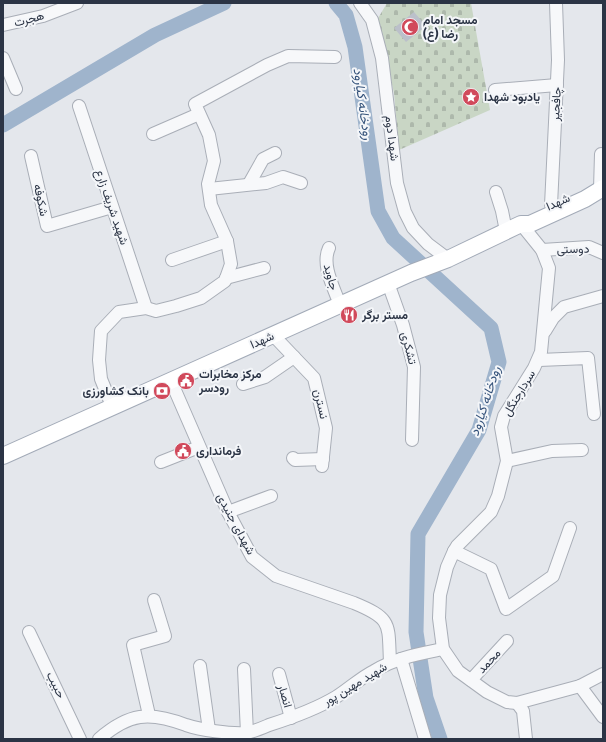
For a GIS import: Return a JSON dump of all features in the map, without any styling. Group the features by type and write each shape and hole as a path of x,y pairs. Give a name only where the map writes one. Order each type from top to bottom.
{"main road":[{"name":"شهدا","path":"521,224 528,215 581,191 602,188"},
{"name":"شهدا","path":"3,456 388,283 448,259 521,224 530,224 586,199 602,188"}],"street":[{"name":"هجرت","path":"3,26 43,16 77,3"},
{"name":"شهدا دوم","path":"360,3 372,20 382,58 397,183 405,212 413,228 418,234 428,244 448,259"},
{"name":"چافجیر","path":"551,205 557,86 556,3"},
{"path":"153,134 197,109 260,68 288,56 335,57"},
{"path":"3,58 16,89"},
{"path":"495,90 557,86"},
{"name":"شهید شریف زارع","path":"79,106 146,308"},
{"path":"112,406 100,380 100,331 119,312 146,308 156,311 201,298 225,281 231,264 227,241 211,205 208,184 214,161 209,135 197,109"},
{"path":"249,184 263,159 275,153"},
{"path":"601,154 602,188"},
{"name":"شکوفه","path":"32,156 47,226 112,207"},
{"path":"209,189 249,184 266,184 283,177 301,184"},
{"path":"496,192 506,231"},
{"name":"سردارجنگل","path":"443,649 440,618 440,595 447,567 457,546 491,512 498,496 507,461 501,427 504,416 539,360 544,332 549,268 542,250 521,224"},
{"path":"172,260 227,241"},
{"name":"دوستی","path":"542,250 589,247 603,253"},
{"name":"جاوید","path":"329,248 325,256 330,279 340,305"},
{"path":"226,278 264,268"},
{"name":"تشکری","path":"388,283 403,325 414,367 412,440"},
{"path":"544,332 553,318 564,307 603,296"},
{"name":"نسترن","path":"273,335 314,378 326,428 322,462 295,460 293,458"},
{"path":"243,384 265,377 294,357"},
{"path":"539,360 588,358 594,414"},
{"name":"شهدای جنیدی","path":"171,381 228,512 252,557 276,576 360,605 385,620 400,659"},
{"path":"161,462 199,447"},
{"path":"507,461 552,451 582,450"},
{"path":"228,512 271,496"},
{"path":"454,551 492,569 506,609 554,576 570,528"},
{"path":"149,715 134,645 165,636 154,600"},
{"name":"حبیب","path":"29,632 80,739"},
{"name":"محمد","path":"471,680 507,641"},
{"path":"443,649 458,670 486,692 507,702 517,703 580,686 603,674"},
{"name":"شهید مهین پور","path":"99,739 120,724 134,717 149,715 174,719 186,725 226,735 246,733 291,718 335,697 374,670 400,659 443,649"},
{"path":"400,659 425,739"},
{"path":"200,666 209,730"},
{"path":"244,669 246,733"},
{"name":"انصار","path":"278,674 291,718"},
{"path":"580,686 601,710"},
{"path":"517,703 523,711 526,739"}],"green space":[{"path":"387,3 471,3 490,110 399,150 394,93 377,20"}],"building":[{"name":"مسجد امام رضا (ع)","path":"414,12 426,26 406,42 394,28"}],"waterway":[{"name":"رودخانه کیارود","path":"3,125 155,35 224,3"},
{"name":"رودخانه کیارود","path":"336,3 346,15 355,47 378,211 393,238 491,328 499,362 479,430 418,534 416,632 426,698 440,739"}],"place":[{"name":"مسجد امام رضا (ع)","path":"410,27"},
{"name":"یادبود شهدا","path":"471,97"},
{"name":"مستر برگر","path":"349,315"},
{"name":"مرکز مخابرات رودسر","path":"186,381"},
{"name":"بانک کشاورزى","path":"162,391"},
{"name":"فرماندارى","path":"183,451"}]}
